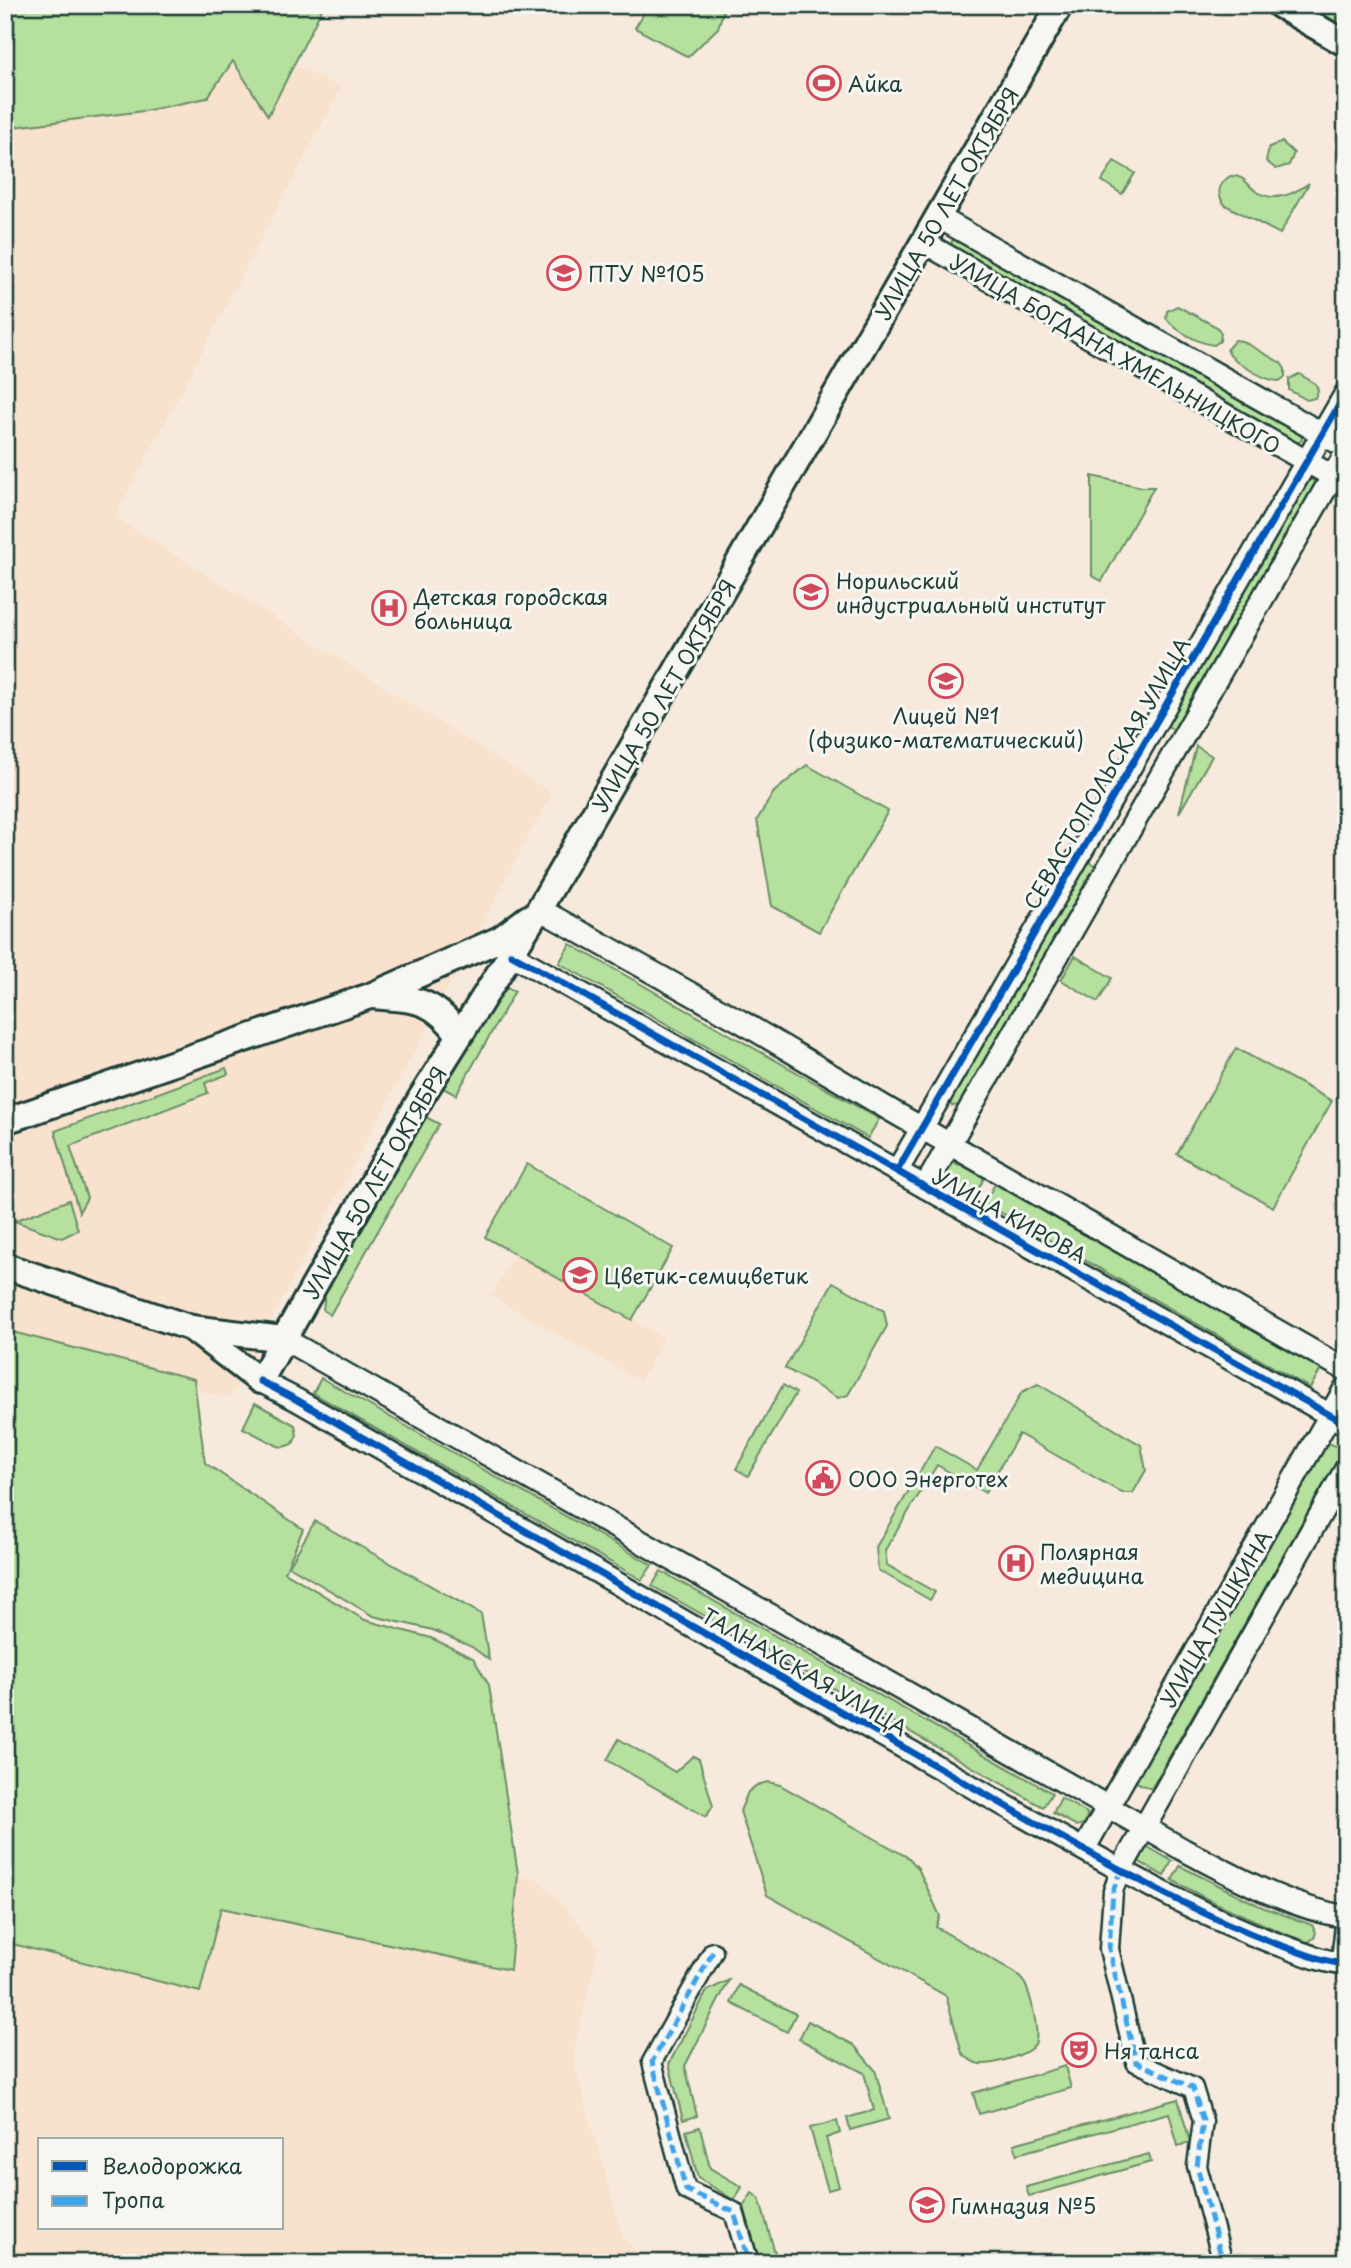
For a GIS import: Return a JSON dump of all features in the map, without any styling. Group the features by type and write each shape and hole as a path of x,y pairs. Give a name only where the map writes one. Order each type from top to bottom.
{"main road":[{"name":"УЛИЦА 50 ЛЕТ ОКТЯБРЯ","path":"260,1381 415,1108 539,909 1060,5"},
{"path":"1279,5 1346,44"},
{"path":"5,1121 370,996 500,939 539,909"},
{"path":"370,996 410,999 428,1004 447,1018 459,1035"},
{"name":"ТАЛНАХСКАЯ УЛИЦА","path":"5,1266 191,1328 284,1339"},
{"name":"ТАЛНАХСКАЯ УЛИЦА","path":"191,1328 260,1381"}],"street":[{"name":"УЛИЦА БОГДАНА ХМЕЛЬНИЦКОГО","path":"938,217 1346,447"},
{"name":"УЛИЦА БОГДАНА ХМЕЛЬНИЦКОГО","path":"923,242 1339,480"},
{"name":"СЕВАСТОПОЛЬСКАЯ УЛИЦА","path":"897,1171 1346,393"},
{"path":"925,1187 1178,746 1339,480 1346,453"},
{"path":"1151,731 1178,746"},
{"path":"1083,849 1110,865"},
{"name":"УЛИЦА КИРОВА","path":"539,909 1346,1370"},
{"name":"УЛИЦА КИРОВА","path":"511,954 1338,1419"},
{"name":"ТАЛНАХСКАЯ УЛИЦА","path":"284,1339 1144,1828 1263,1891 1329,1914 1346,1917"},
{"name":"ТАЛНАХСКАЯ УЛИЦА","path":"260,1381 1121,1869 1243,1931 1319,1959 1344,1964"},
{"name":"УЛИЦА ПУШКИНА","path":"1084,1849 1338,1419 1346,1387"},
{"name":"УЛИЦА ПУШКИНА","path":"1121,1869 1346,1469"},
{"path":"1121,1869 1113,1891 1109,1949 1136,2062 1193,2088 1203,2121 1197,2166 1223,2263"},
{"path":"1344,1964 1346,1930"},
{"path":"713,1952 652,2062 686,2190 734,2212 749,2263"}],"shaded area":[{"path":"223,29 341,88 115,517 552,793 230,1398 5,1349 5,73"},
{"name":"Цветик-семицветик","path":"527,1164 673,1248 632,1320 664,1339 640,1381 491,1296 515,1254 485,1237"},
{"path":"218,1850 538,1879 599,1946 575,2047 575,2067 623,2237 646,2263 5,2263 5,1929"}],"green space":[{"path":"5,5 324,5 268,116 233,61 207,98 144,111 5,128"},
{"path":"649,5 725,5 718,28 688,57 635,28"},
{"path":"1301,5 1346,5 1346,31"},
{"path":"1282,142 1294,153 1289,165 1276,169 1266,161 1269,147"},
{"path":"1114,161 1135,173 1122,194 1102,181"},
{"path":"1230,176 1239,177 1257,192 1271,197 1291,194 1309,183 1280,234 1225,205 1220,197 1220,189"},
{"path":"956,238 1301,433 1302,440 1295,444 951,247"},
{"path":"1177,306 1217,327 1221,333 1220,341 1214,345 1202,342 1175,327 1166,318 1167,311"},
{"path":"1235,340 1242,341 1281,363 1285,369 1285,377 1279,381 1273,380 1241,364 1227,349"},
{"path":"1299,374 1316,384 1318,391 1315,398 1307,400 1289,390 1289,379"},
{"path":"1092,476 1154,487 1102,581 1092,576"},
{"path":"1308,479 1315,481 1317,486 1176,731 1164,724"},
{"path":"1196,746 1212,756 1179,813"},
{"path":"807,765 888,811 819,932 772,906 757,820 774,792"},
{"path":"1086,860 1098,867 960,1105 952,1106 949,1101"},
{"path":"570,944 879,1119 868,1138 559,963"},
{"path":"1075,956 1112,978 1098,1002 1061,980"},
{"path":"508,988 515,991 456,1095 443,1088 497,994"},
{"path":"1236,1048 1332,1101 1273,1207 1177,1154"},
{"path":"226,1068 228,1074 205,1083 208,1093 70,1146 87,1198 79,1212 55,1131"},
{"path":"426,1117 439,1124 330,1315 323,1310 325,1294"},
{"path":"952,1163 984,1178 974,1198 944,1180 946,1168"},
{"name":"Цветик-семицветик","path":"527,1164 673,1248 632,1320 485,1237"},
{"path":"995,1184 1321,1369 1310,1388 984,1203"},
{"path":"69,1200 78,1230 62,1238 14,1221"},
{"path":"833,1282 884,1311 887,1326 848,1395 838,1398 785,1368"},
{"path":"5,1330 194,1379 205,1463 303,1529 285,1572 365,1620 431,1638 473,1658 489,1685 518,1874 510,1970 221,1908 200,1992 5,1942"},
{"path":"321,1378 652,1565 642,1580 313,1393"},
{"path":"1038,1384 1141,1445 1146,1470 1133,1493 1122,1493 1019,1434 985,1493 937,1465 885,1550 887,1565 935,1592 930,1600 878,1570 876,1547 935,1446 977,1470 1022,1392"},
{"path":"783,1385 796,1393 748,1476 736,1469"},
{"path":"255,1403 295,1425 297,1435 293,1444 278,1446 243,1428"},
{"path":"1327,1442 1343,1450 1151,1789 1136,1782"},
{"path":"315,1521 481,1614 489,1660 472,1647 433,1630 373,1616 289,1566"},
{"path":"661,1571 1052,1793 1043,1807 652,1586"},
{"path":"619,1739 675,1772 693,1756 699,1759 713,1806 706,1817 607,1760"},
{"path":"768,1782 780,1785 909,1858 918,1868 940,1916 936,1927 1016,1973 1024,1982 1036,2024 1035,2044 1026,2052 1001,2061 980,2064 973,2061 962,2053 946,1996 767,1895 740,1811 748,1792 757,1785"},
{"path":"1061,1798 1087,1813 1086,1823 1077,1826 1053,1813"},
{"path":"1146,1846 1172,1861 1164,1876 1138,1861"},
{"path":"1180,1866 1262,1907 1312,1925 1316,1932 1314,1938 1308,1942 1301,1941 1207,1899 1172,1880"},
{"path":"729,1980 685,2066 697,2116 683,2120 669,2064 707,1991"},
{"path":"739,1985 796,2014 787,2032 731,2003"},
{"path":"808,2021 854,2045 875,2070 889,2119 850,2130 847,2118 874,2110 864,2073 799,2039"},
{"path":"1065,2066 1071,2088 979,2114 973,2093"},
{"path":"1178,2099 1190,2142 1178,2146 1169,2113 1017,2154 1014,2144"},
{"path":"837,2121 840,2133 826,2138 839,2187 828,2190 810,2128"},
{"path":"700,2127 710,2168 742,2187 734,2200 698,2178 686,2131"},
{"path":"1149,2154 1151,2162 1029,2196 1026,2187"},
{"path":"752,2193 759,2198 778,2263 760,2263 744,2206"}],"marked path":[{"path":"1121,1869 1113,1891 1109,1949 1136,2062 1193,2088 1203,2121 1197,2166 1223,2263"},
{"path":"713,1952 652,2062 686,2190 734,2212 749,2263"}],"cycle path":[{"path":"897,1171 1346,393"},
{"path":"511,954 1346,1424"},
{"path":"260,1381 1126,1873 1244,1931 1310,1956 1346,1964"}],"place":[{"name":"Айка","path":"824,83"},
{"name":"ПТУ №105","path":"564,273"},
{"name":"Норильский индустриальный институт","path":"811,592"},
{"name":"Детская городская больница","path":"389,608"},
{"name":"Лицей №1 (физико-математический)","path":"946,681"},
{"name":"Цветик-семицветик","path":"580,1275"},
{"name":"ООО Энерготех","path":"823,1478"},
{"name":"Полярная медицина","path":"1016,1563"},
{"name":"Ня танса","path":"1079,2050"},
{"name":"Гимназия №5","path":"927,2205"}]}
